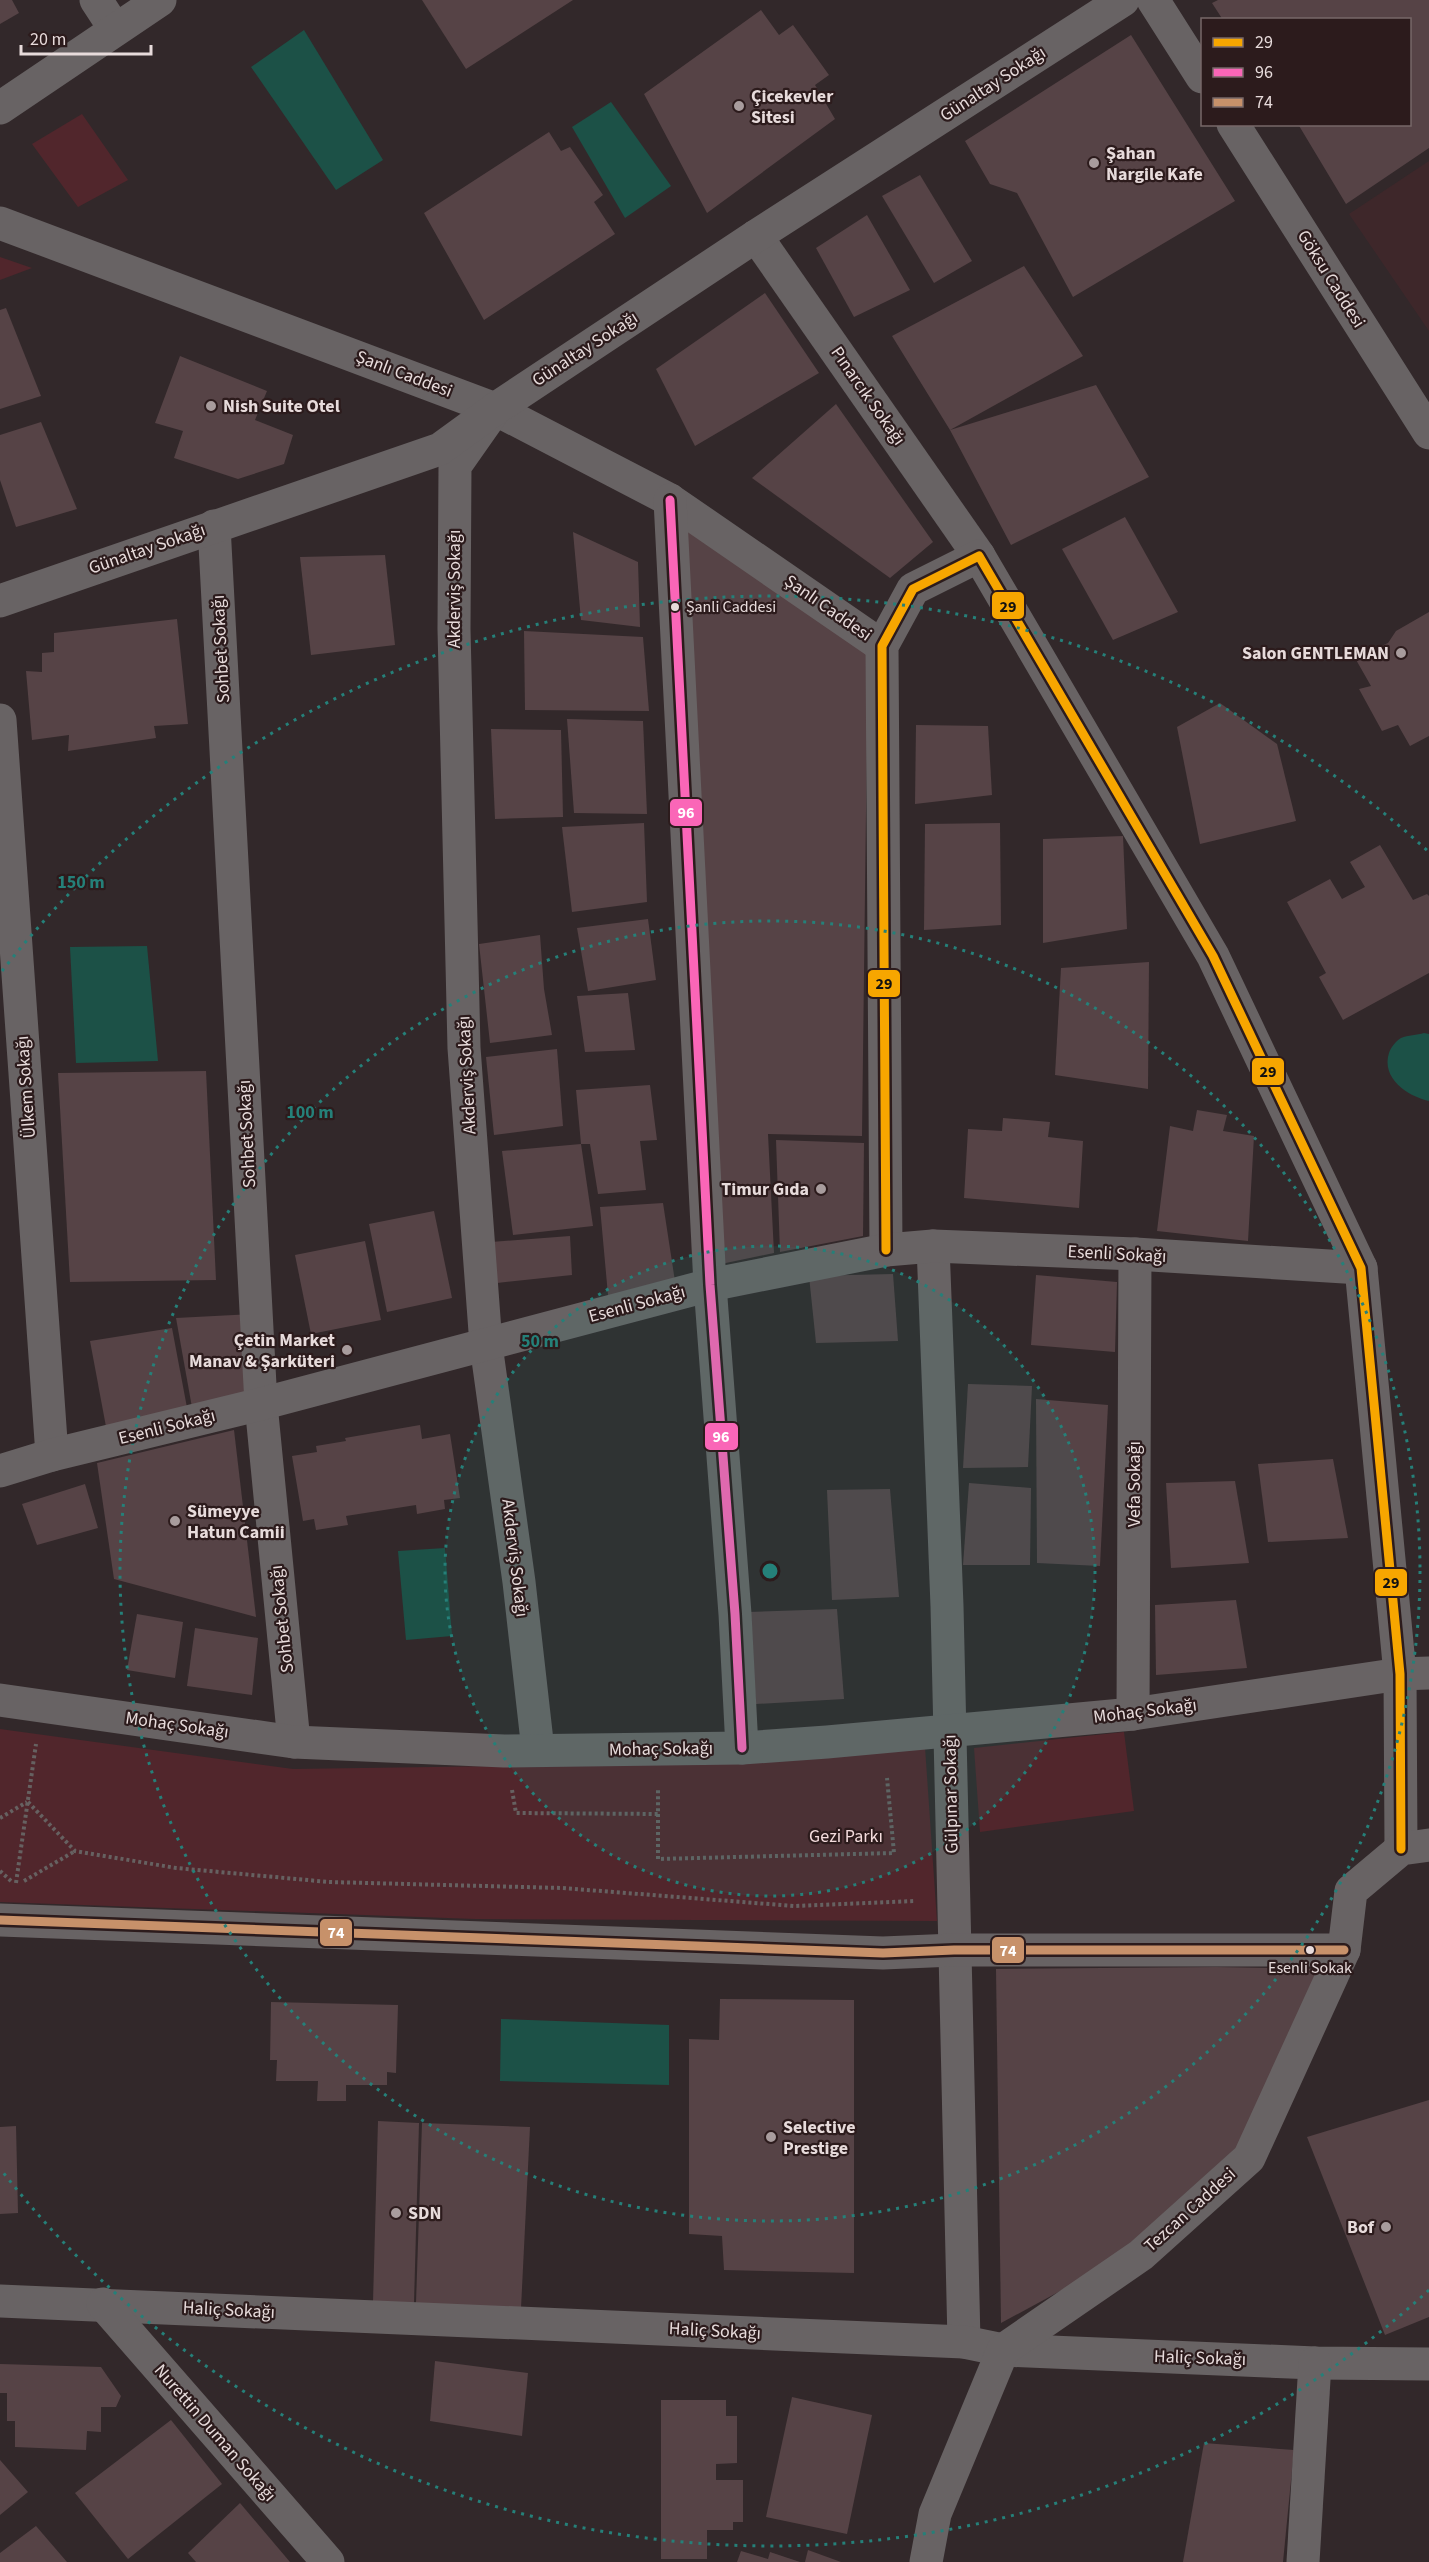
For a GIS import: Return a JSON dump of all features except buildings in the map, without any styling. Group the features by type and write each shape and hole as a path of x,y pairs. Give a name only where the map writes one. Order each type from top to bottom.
{"street":[{"path":"96,0 115,29"},
{"path":"0,108 160,0"},
{"name":"Günaltay Sokağı","path":"0,601 440,449 495,409 756,236 1123,0"},
{"path":"1154,0 1201,74"},
{"name":"Göksu Caddesi","path":"1234,126 1429,433"},
{"name":"Şanlı Caddesi","path":"0,223 495,409 670,500 882,646 913,589 979,556"},
{"name":"Pınarcık Sokağı","path":"756,236 979,556"},
{"name":"Akderviş Sokağı","path":"495,409 455,466 453,502 464,1048 486,1345 519,1582 538,1750"},
{"path":"670,500 710,1285 735,1614 742,1748"},
{"name":"Sohbet Sokağı","path":"214,526 261,1404 294,1742"},
{"path":"979,556 1213,956 1361,1268 1414,1674 1400,1720 1400,1785 1415,1847"},
{"path":"882,646 886,1250"},
{"name":"Ülkem Sokağı","path":"0,720 52,1455"},
{"name":"Esenli Sokağı","path":"0,1471 52,1455 261,1404 710,1285 886,1250 933,1246 1135,1254 1361,1268"},
{"name":"Gülpınar Sokağı","path":"933,1246 950,1732 963,2342"},
{"name":"Vefa Sokağı","path":"1133,1714 1135,1254"},
{"name":"Mohaç Sokağı","path":"0,1700 294,1742 504,1751 742,1748 950,1732 1133,1714 1414,1674"},
{"name":"Tezcan Caddesi","path":"1003,2350 1141,2255 1249,2158 1344,1950 1351,1891 1415,1847"},
{"path":"0,1920 883,1953 954,1950 1344,1950"},
{"name":"Haliç Sokağı","path":"0,2301 963,2342 1003,2350 1315,2363 1429,2364"},
{"name":"Nurettin Duman Sokağı","path":"103,2304 328,2562"},
{"path":"926,2562 936,2514 1003,2350"},
{"path":"1303,2562 1315,2363"}],"path":[{"path":"41,1705 16,1886 75,1851"},
{"path":"504,1751 516,1813 658,1814"},
{"path":"669,1789 657,1790 658,1859 894,1853 888,1778 877,1779"},
{"path":"0,1818 28,1802"},
{"path":"28,1802 75,1851 176,1868 329,1882 561,1888 794,1906 954,1899"}],"shaded area":[{"path":"304,30 383,160 336,190 251,67"},
{"path":"611,102 671,186 625,218 572,127"},
{"path":"1429,161 1429,331 1349,214"},
{"path":"147,946 158,1061 76,1063 70,947"},
{"path":"1424,1033 1429,1034 1429,1101 1412,1095 1398,1084 1392,1078 1388,1062 1390,1051 1399,1039"},
{"path":"445,1548 452,1636 406,1640 398,1551"},
{"path":"501,2019 669,2025 669,2085 500,2081"}],"green space":[{"path":"82,114 128,180 78,207 32,144"},
{"path":"0,257 32,268 0,280"},
{"name":"Gezi Parkı","path":"0,1729 293,1769 502,1766 925,1747 937,1921 475,1919 0,1902"},
{"path":"1124,1732 1134,1811 980,1832 974,1748"}],"transit line":[{"name":"96","path":"670,500 710,1285 735,1614 742,1748"},
{"name":"29","path":"886,1250 882,646 913,589 979,556 1213,956 1361,1268 1400,1674 1401,1849"},
{"name":"74","path":"0,1920 883,1953 954,1950 1344,1950"}],"place":[{"name":"Çicekevler Sitesi","path":"739,106"},
{"name":"Şahan Nargile Kafe","path":"1094,163"},
{"name":"Nish Suite Otel","path":"211,406"},
{"name":"Şanli Caddesi","path":"675,607"},
{"name":"Salon GENTLEMAN","path":"1401,653"},
{"name":"Timur Gıda","path":"821,1189"},
{"name":"Çetin Market Manav & Şarküteri","path":"347,1350"},
{"name":"Sümeyye Hatun Camii","path":"175,1521"},
{"name":"Esenli Sokak","path":"1310,1950"},
{"name":"Selective Prestige","path":"771,2137"},
{"name":"SDN","path":"396,2213"},
{"name":"Bof","path":"1386,2227"}]}
